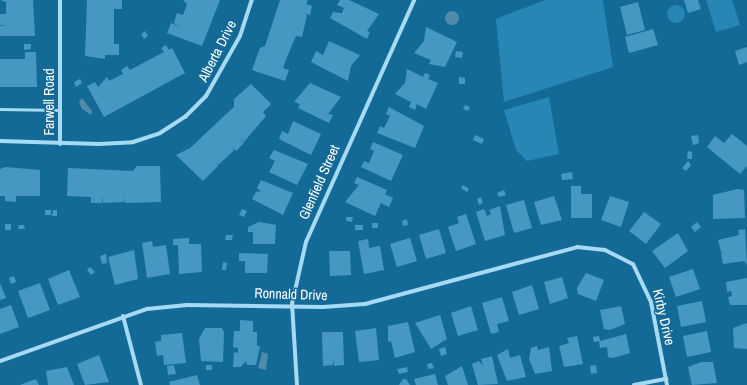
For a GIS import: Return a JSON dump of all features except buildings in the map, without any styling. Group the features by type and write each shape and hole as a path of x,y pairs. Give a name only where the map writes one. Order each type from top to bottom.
{"street":[{"name":"Farwell Road","path":"0,141 60,144 60,0"},
{"name":"Alberta Drive","path":"60,144 133,142 160,133 186,117 206,96 221,72 240,36 252,0"},
{"name":"Glenfield Street","path":"297,385 292,304 306,242 317,212 414,0"},
{"name":"Ronnald Drive","path":"0,361 123,316 187,304 292,304 323,307 393,299 553,252 582,248"},
{"name":"Kirby Drive","path":"582,248 605,250 633,264 651,302 667,385"},
{"path":"123,316 141,385"},
{"path":"634,385 666,379"}],"lane":[{"path":"0,109 60,110"}],"shaded area":[{"path":"545,0 603,0 613,67 504,102 496,19"},
{"path":"706,0 732,0 740,25 716,32"},
{"path":"676,5 682,8 685,14 682,20 676,23 670,20 667,14 670,8"},
{"path":"452,11 457,13 459,18 457,23 452,25 447,23 445,18 447,13"},
{"path":"549,97 559,154 527,161 516,150 504,110"},
{"path":"82,98 92,111 91,115 82,109 79,102"},
{"path":"262,352 268,354 266,370 258,368"}]}
